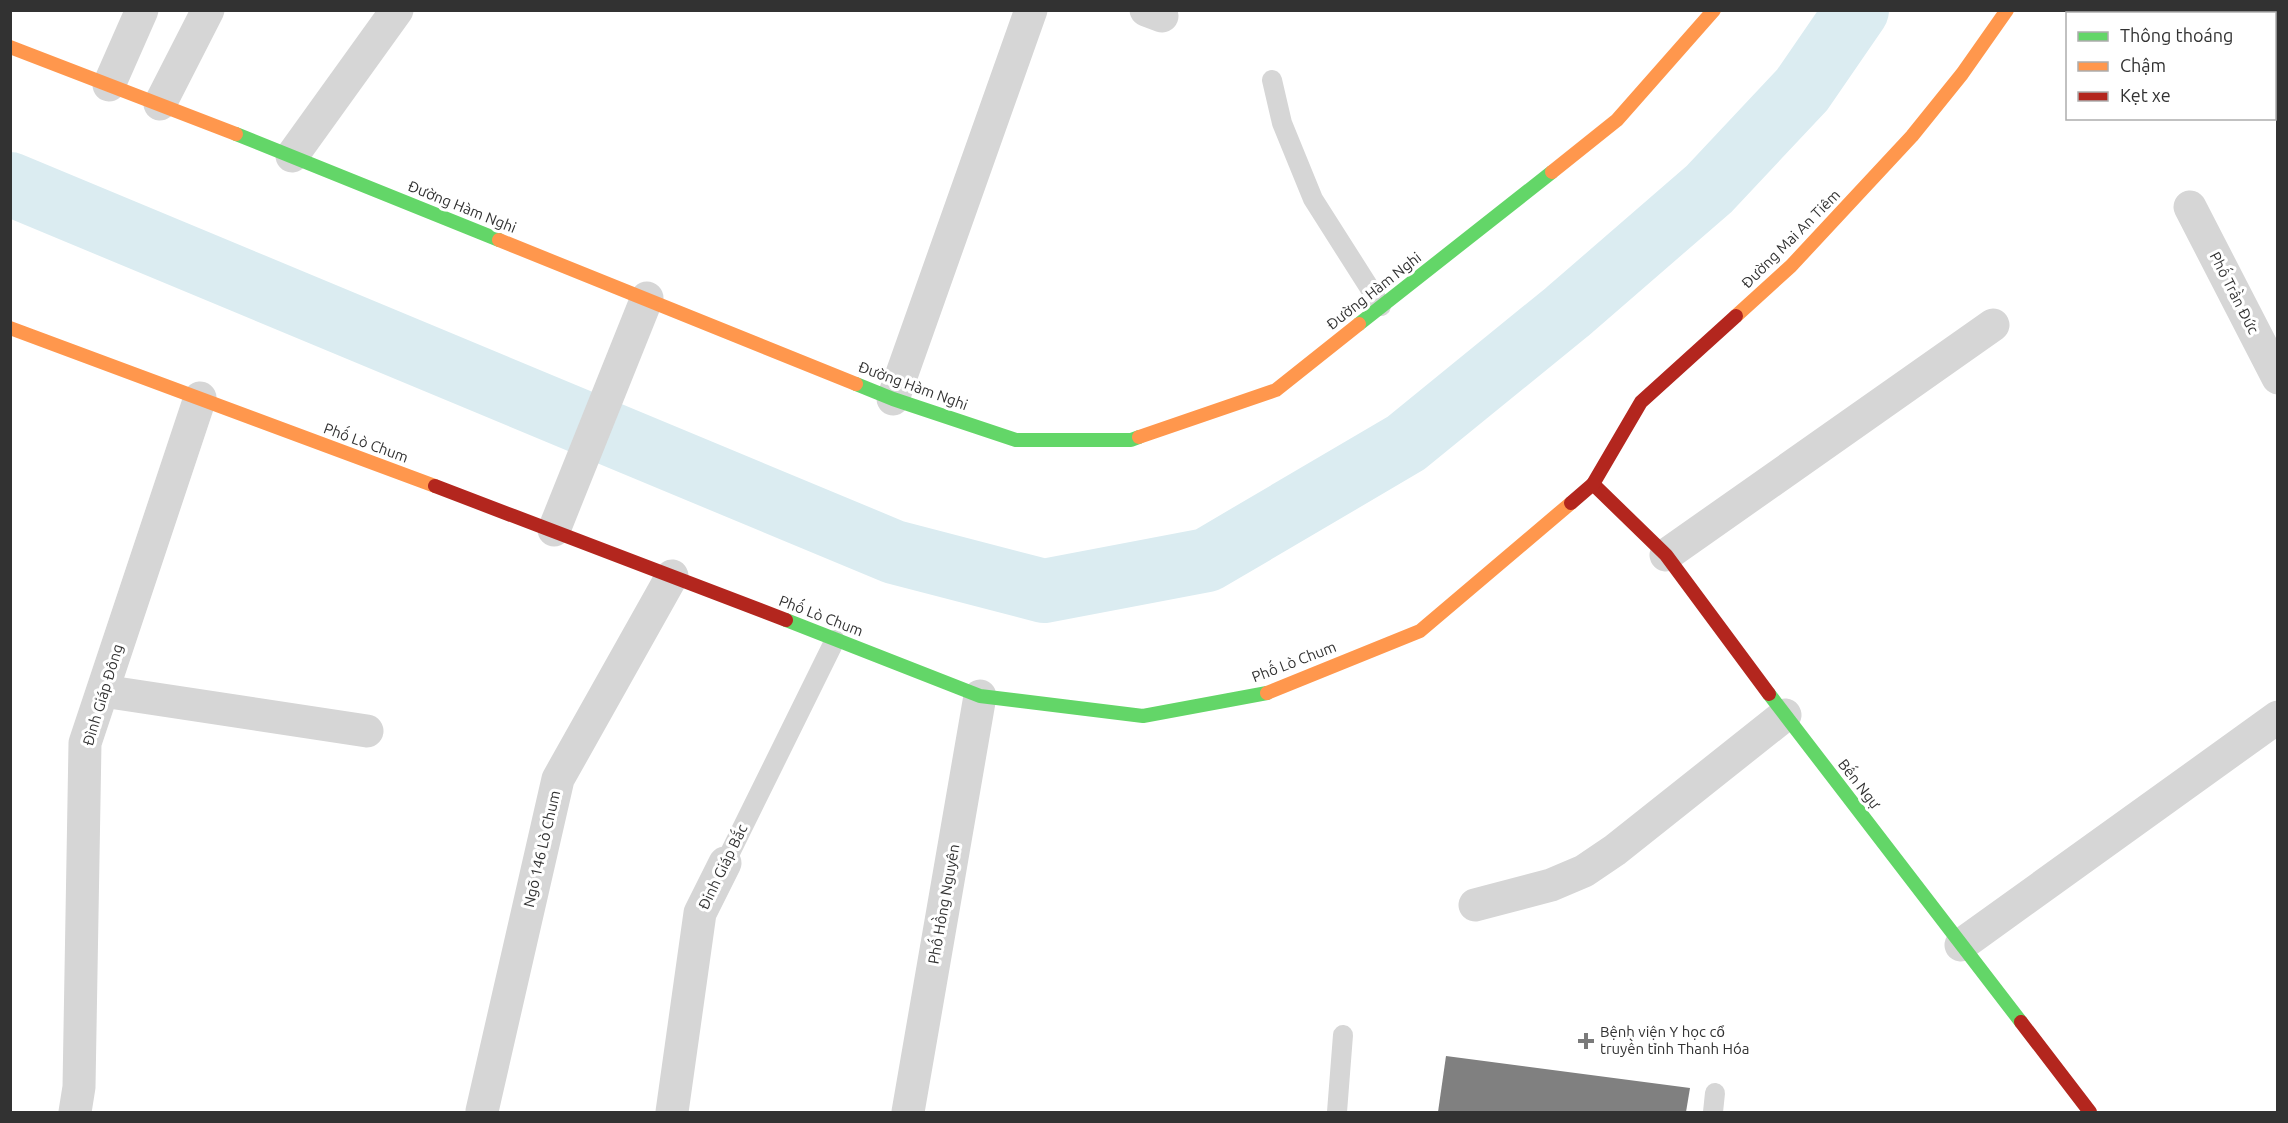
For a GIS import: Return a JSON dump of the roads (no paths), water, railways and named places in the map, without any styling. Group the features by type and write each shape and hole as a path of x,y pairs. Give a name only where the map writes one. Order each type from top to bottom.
{"street":[{"path":"109,85 142,10"},
{"path":"160,104 208,10"},
{"path":"292,156 397,10"},
{"path":"893,399 1031,10"},
{"name":"Đường Hàm Nghi","path":"10,47 292,156 893,399 1016,440 1131,440 1276,390 1617,120 1714,10"},
{"name":"Đường Mai An Tiêm","path":"1593,484 1641,402 1791,266 1912,136 1962,74 2007,10"},
{"name":"Phố Trần Đức","path":"2190,207 2277,378"},
{"path":"554,530 647,298"},
{"path":"1666,555 1993,325"},
{"name":"Phố Lò Chum","path":"10,328 554,530 980,696 1143,716 1263,694 1420,631 1593,484"},
{"name":"Đình Giáp Đông","path":"75,1113 79,1086 85,743 200,398"},
{"name":"Bến Ngự","path":"1593,484 1666,555 1785,716 2090,1113"},
{"name":"Ngõ 146 Lò Chum","path":"482,1111 558,779 672,576"},
{"path":"103,691 367,731"},
{"name":"Phố Hồng Nguyên","path":"908,1113 980,696"},
{"path":"1475,904 1551,885 1584,871 1615,850 1785,716"},
{"path":"1961,945 2277,717"},
{"name":"Đinh Giáp Bắc","path":"672,1113 700,913 725,863"}],"lane":[{"path":"1272,80 1282,123 1313,199 1381,306"},
{"name":"Đinh Giáp Bắc","path":"725,863 835,640"},
{"path":"1337,1113 1343,1035"},
{"path":"1713,1113 1715,1092"}],"waterway":[{"path":"10,184 894,552 1044,591 1207,560 1406,443 1567,312 1709,189 1802,90 1857,10"}],"place":[{"name":"Bệnh viện Y học cổ truyền tỉnh Thanh Hóa","path":"1586,1041"}]}
